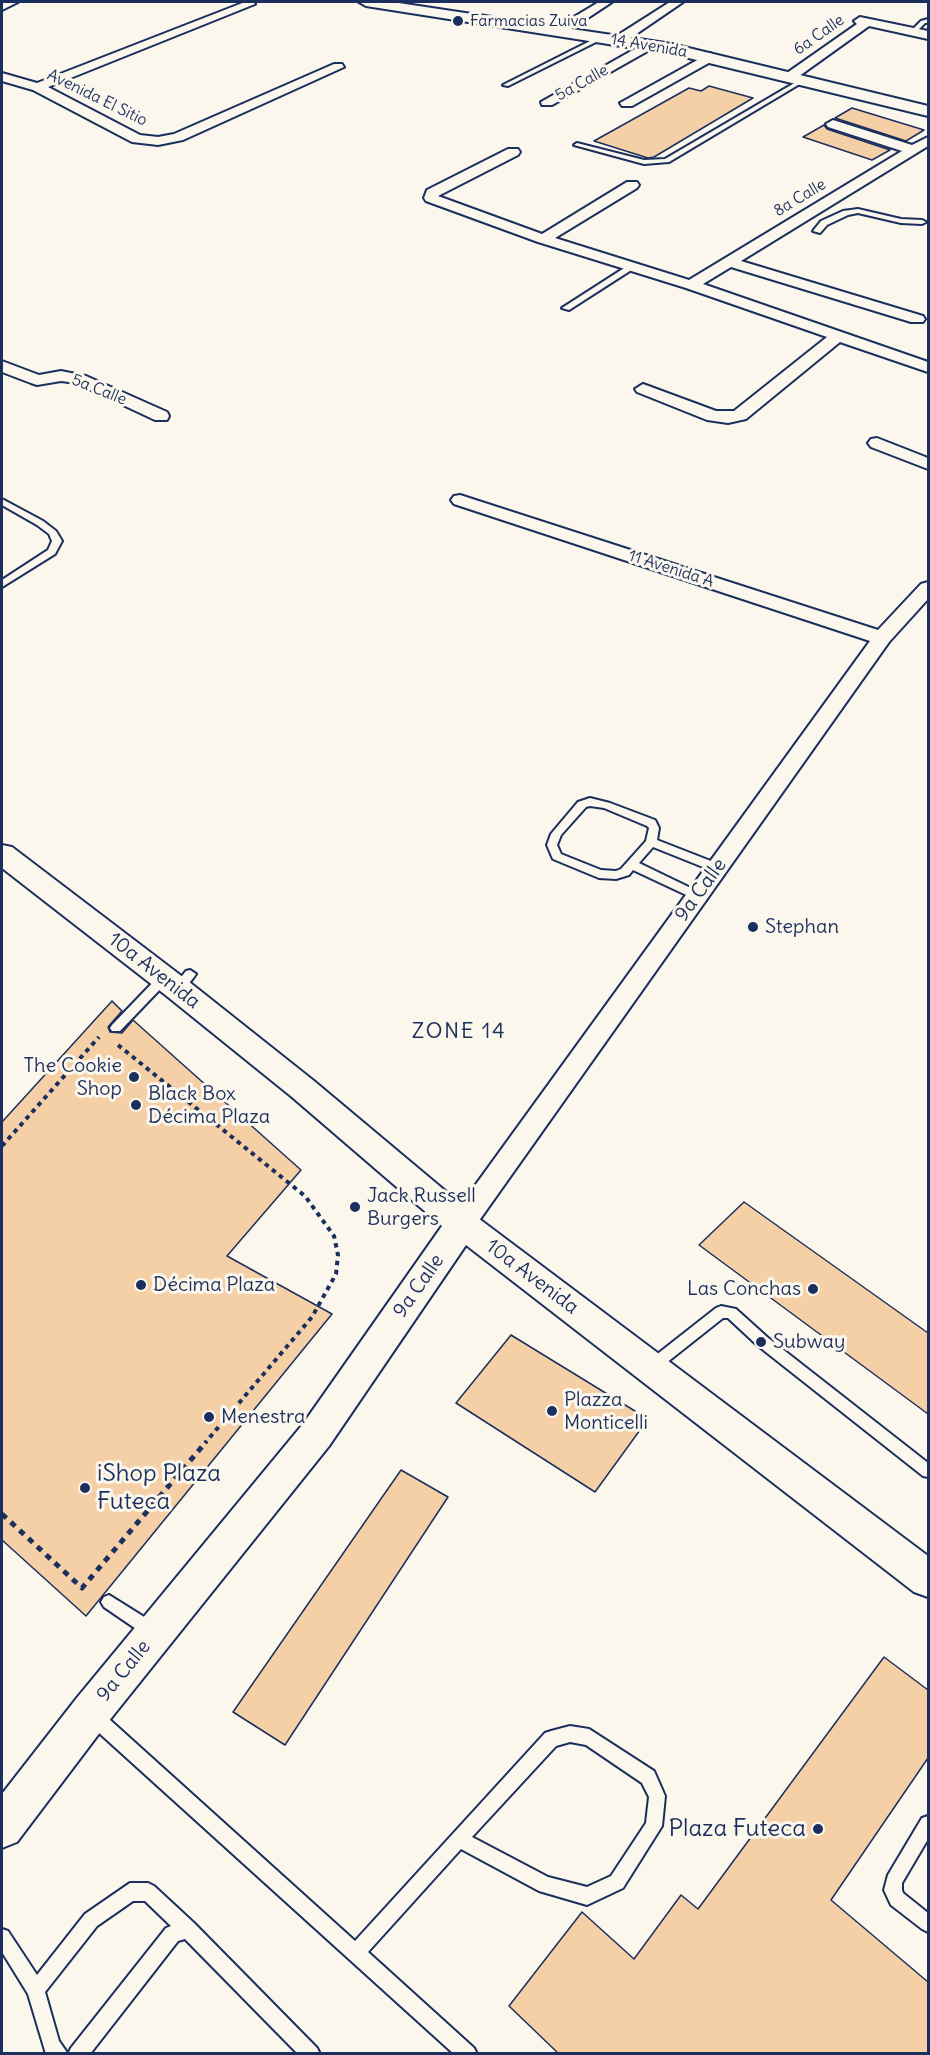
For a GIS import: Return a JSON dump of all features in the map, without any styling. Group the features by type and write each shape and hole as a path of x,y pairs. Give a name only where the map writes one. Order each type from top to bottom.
{"street":[{"path":"2,6 12,2"},
{"name":"14 Avenida","path":"366,2 649,45 798,77 928,111"},
{"path":"558,32 606,2"},
{"path":"619,40 677,2"},
{"path":"38,87 249,4"},
{"name":"6a Calle","path":"798,77 864,22 913,32"},
{"path":"913,32 928,35"},
{"name":"5a Calle","path":"547,102 649,45"},
{"path":"627,103 710,57"},
{"name":"Avenida El Sitio","path":"2,77 38,87 137,139 158,141 178,137 338,67"},
{"path":"833,124 914,150"},
{"name":"8a Calle","path":"691,285 928,141"},
{"path":"513,152 432,193 431,198 543,239 691,285 928,367"},
{"path":"543,239 632,185"},
{"path":"730,262 917,319"},
{"path":"643,389 713,416 728,418 740,415 838,336"},
{"name":"5a Calle","path":"2,366 37,380 61,376 80,379 160,416"},
{"path":"877,443 928,464"},
{"name":"11 Avenida A","path":"460,501 882,638"},
{"name":"9a Calle","path":"2,1827 90,1713 316,1435 462,1224 882,638 928,588"},
{"name":"10a Avenida","path":"2,854 177,980 462,1224 928,1576"}],"lane":[{"path":"913,32 923,22 928,21"},
{"path":"506,85 600,38"},
{"path":"577,145 644,162 667,162 798,77"},
{"path":"817,231 824,223 846,213 858,211 901,221 925,223 928,214"},
{"path":"566,308 632,267"},
{"path":"2,502 40,523 53,533 57,541 52,552 2,584"},
{"path":"590,802 606,805 651,823 655,832 651,842 633,865 616,875 599,874 557,856 552,845 556,834 582,804 590,802"},
{"path":"651,842 717,868"},
{"path":"633,865 697,896"},
{"path":"114,1034 177,980"},
{"path":"650,1367 721,1312 731,1313 762,1341 928,1471"},
{"path":"109,1602 155,1633"},
{"path":"90,1713 468,2053"},
{"path":"356,1953 459,1839 551,1739 570,1734 589,1737 648,1776 657,1796 654,1826 617,1882 588,1896 545,1885 459,1839"},
{"path":"928,1824 894,1881 892,1890 897,1899 928,1923"},
{"path":"36,1990 91,1920 130,1892 148,1893 188,1929 311,2054"},
{"path":"76,2054 172,1934 188,1929"},
{"path":"2,1937 36,1990 51,2046 59,2054"}],"path":[{"path":"2,1146 103,1033"},
{"path":"2,1514 82,1588 312,1317 336,1274 338,1255 334,1236 304,1196 114,1034"}],"building":[{"path":"709,86 753,98 654,157 648,158 594,141 689,88 701,91"},
{"path":"852,108 924,130 906,141 835,118"},
{"path":"824,125 827,129 890,150 872,160 803,137"},
{"name":"Décima Plaza","path":"112,1001 122,1011 108,1027 110,1032 122,1033 133,1020 301,1170 227,1256 332,1314 86,1616 2,1540 2,1122"},
{"name":"Las Conchas","path":"744,1202 928,1333 928,1414 699,1245"},
{"name":"Plazza Monticelli","path":"511,1335 648,1419 595,1492 456,1403"},
{"path":"401,1470 448,1497 285,1745 233,1712"},
{"path":"884,1657 928,1690 928,1758 831,1900 928,1982 928,2054 559,2054 509,2006 582,1912 634,1959 681,1895 698,1909"}],"place":[{"name":"Farmacias Zuiva","path":"458,21"},
{"name":"Stephan","path":"753,927"},
{"name":"The Cookie Shop","path":"134,1077"},
{"name":"Black Box Décima Plaza","path":"136,1105"},
{"name":"Jack Russell Burgers","path":"355,1207"},
{"name":"Décima Plaza","path":"141,1285"},
{"name":"Las Conchas","path":"813,1289"},
{"name":"Subway","path":"761,1342"},
{"name":"Plazza Monticelli","path":"552,1411"},
{"name":"Menestra","path":"209,1417"},
{"name":"iShop Plaza Futeca","path":"85,1488"},
{"name":"Plaza Futeca","path":"818,1829"}],"district":[{"name":"ZONE 14","path":"459,1032"}]}
